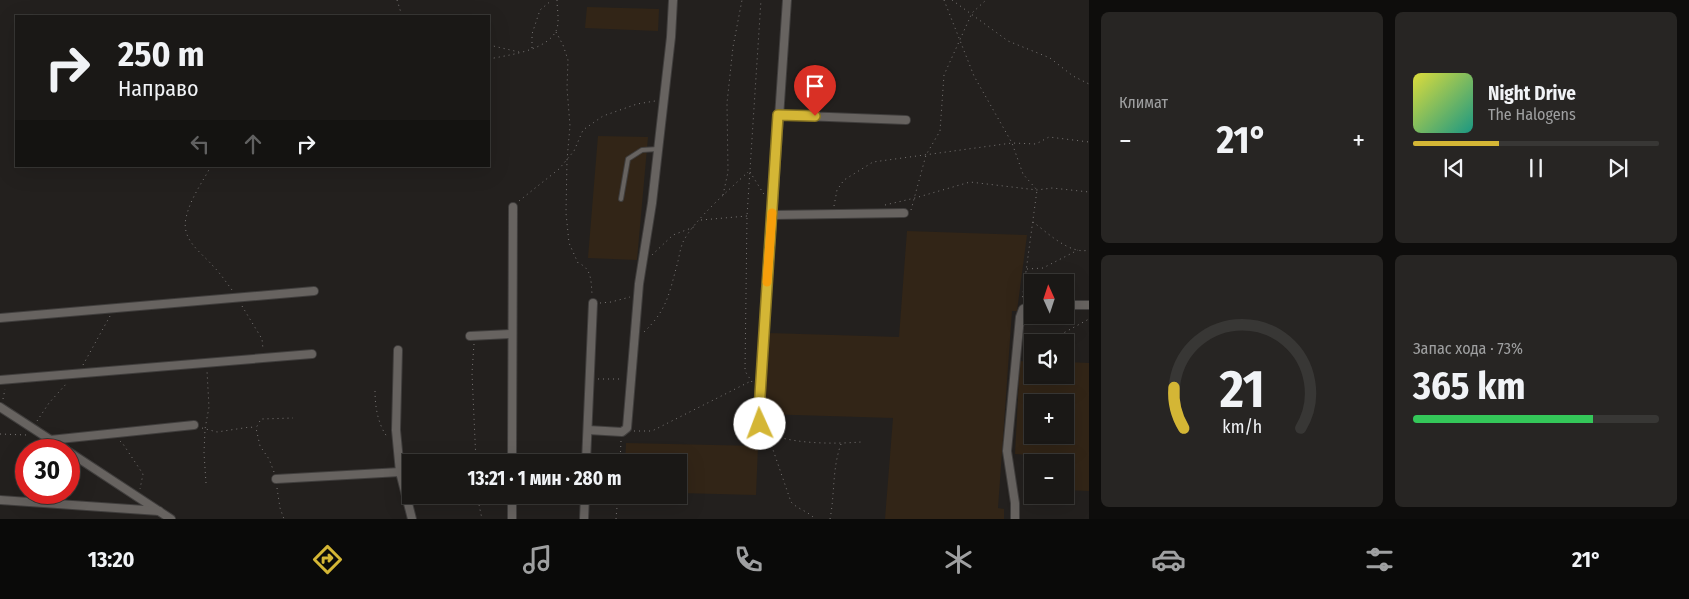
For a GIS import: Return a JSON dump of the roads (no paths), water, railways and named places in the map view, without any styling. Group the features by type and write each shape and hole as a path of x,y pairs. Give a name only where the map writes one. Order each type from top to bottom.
{"street":[{"path":"588,430 624,430 631,380 638,294 652,203 664,99 673,0"},
{"path":"767,433 760,424 759,411 786,0"},
{"path":"778,115 906,120"},
{"path":"512,454 513,207"},
{"path":"772,211 832,214 904,213"},
{"path":"0,318 314,291"},
{"path":"586,454 593,303"},
{"path":"1074,305 1089,305"},
{"path":"1015,519 1015,503 1007,451 1020,317 1024,309"},
{"path":"472,336 512,334"},
{"path":"398,350 396,430 400,472 412,519"},
{"path":"0,380 312,354"},
{"path":"2,409 48,439"},
{"path":"60,439 194,425"},
{"path":"80,459 171,519"},
{"path":"276,479 400,472"},
{"path":"0,500 159,511"},
{"path":"512,504 512,519"},
{"path":"584,519 585,504"}],"lane":[{"path":"621,199 628,159 642,150 658,149"}]}
